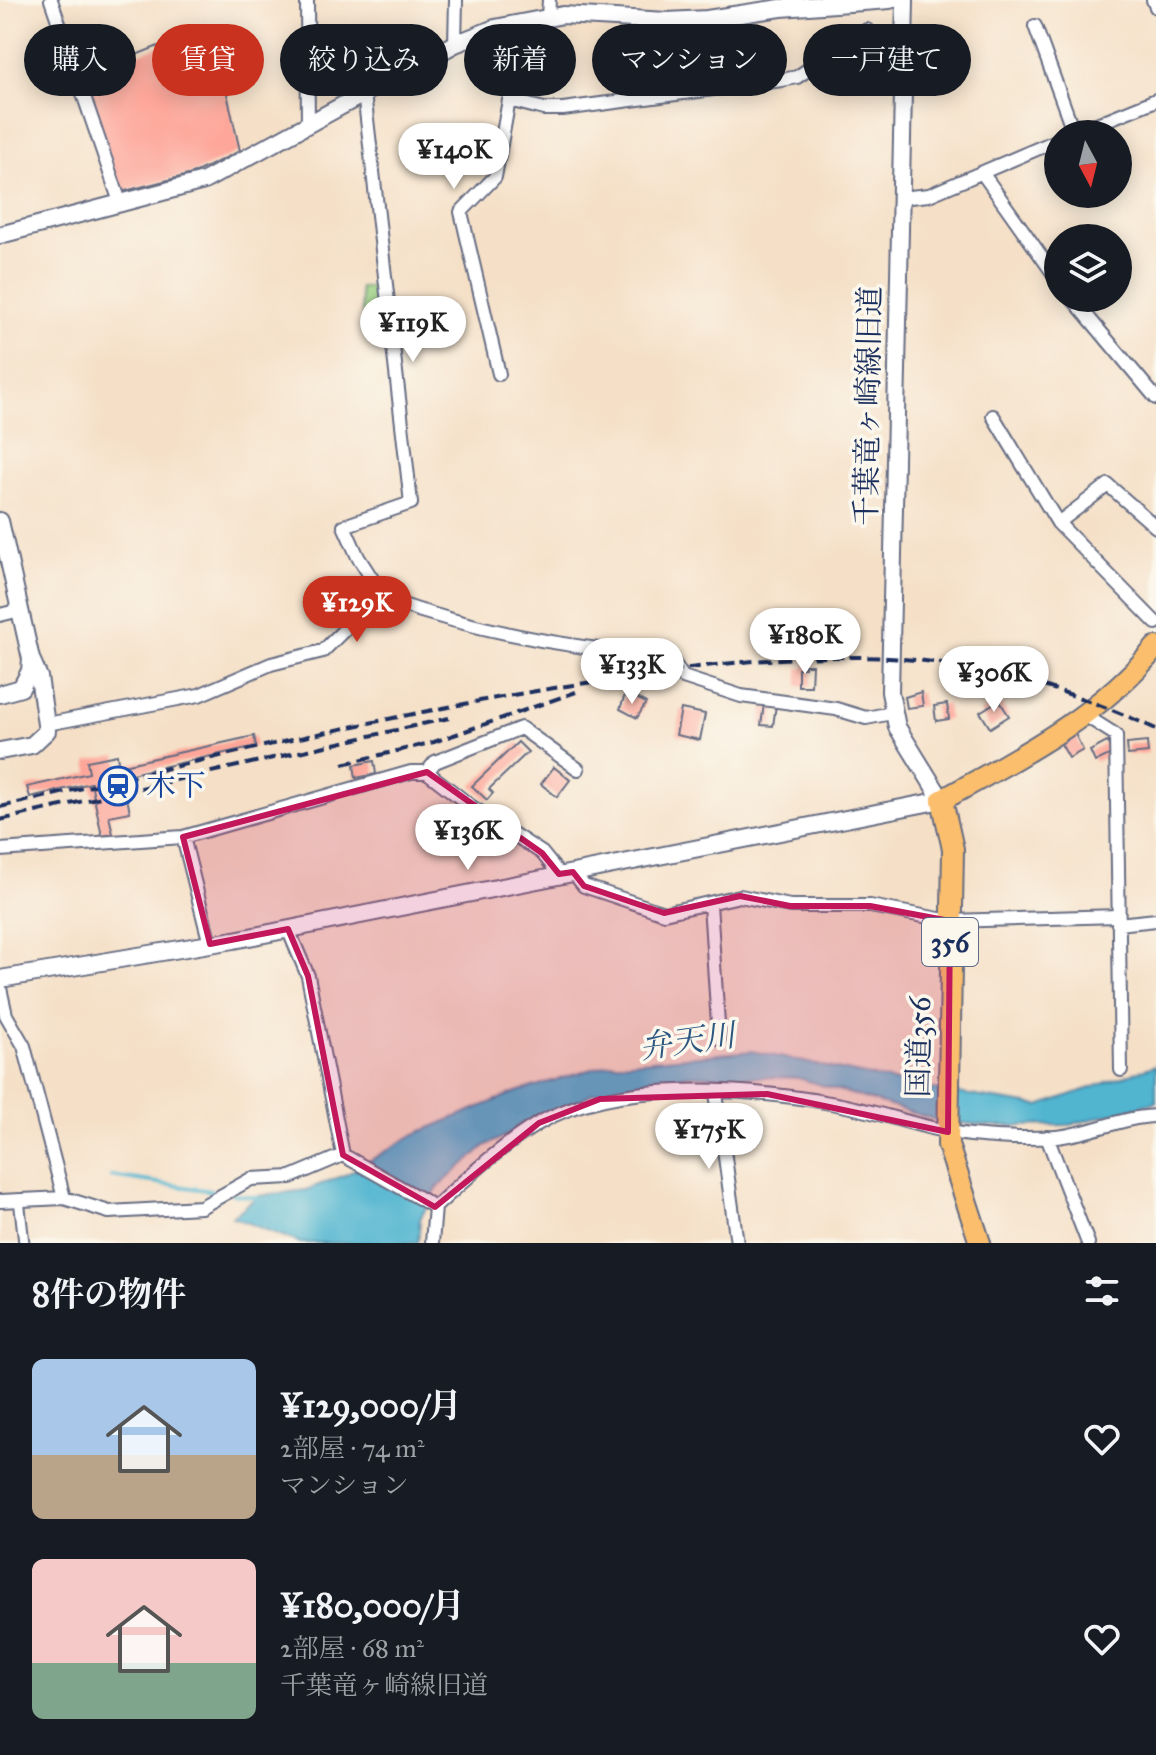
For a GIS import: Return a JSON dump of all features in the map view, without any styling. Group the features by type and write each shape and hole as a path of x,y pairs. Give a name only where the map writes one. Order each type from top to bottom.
{"highway":[{"path":"942,800 1086,716 1122,686 1156,647"},
{"name":"国道356","path":"942,800 953,849 948,1086 950,1155 980,1243"}],"street":[{"path":"51,0 121,205"},
{"path":"307,0 308,125"},
{"path":"455,44 456,0"},
{"path":"499,374 461,212 495,177 509,100 549,0"},
{"path":"448,48 495,28 544,18 707,19 781,8 890,0"},
{"name":"千葉竜ヶ崎線旧道","path":"905,0 890,658 892,713 902,738 942,800"},
{"path":"1153,0 1156,7"},
{"path":"1035,26 1068,120"},
{"path":"509,100 544,109 563,109 797,77 803,73"},
{"path":"0,235 204,181 359,96"},
{"path":"364,96 411,503 344,526 358,557 385,599 444,618 532,640 614,653 669,656 683,677 741,696 836,709 866,718 892,713"},
{"path":"1107,120 1156,100"},
{"path":"900,198 929,195 1044,146"},
{"path":"983,174 1044,260"},
{"path":"1084,312 1156,398"},
{"path":"993,416 1058,523 1156,623"},
{"path":"1058,523 1108,485 1156,527"},
{"path":"0,521 31,659 39,677 47,724 40,741 0,751"},
{"path":"47,724 199,695 271,664 323,651 353,621 385,599"},
{"path":"0,615 20,610"},
{"path":"8,693 28,677 31,659"},
{"path":"8,693 33,691 43,699"},
{"path":"1086,716 1116,735 1121,1070"},
{"path":"427,772 435,762 521,728 578,769"},
{"path":"0,850 183,837 411,772 427,772 584,886 664,913 740,896 790,906 870,906 950,921 1156,920"},
{"path":"0,979 210,944 942,800"},
{"path":"183,837 210,944"},
{"path":"710,904 719,1039"},
{"path":"288,929 308,976 343,1155 435,1207"},
{"path":"0,988 6,1015 24,1046 64,1198"},
{"path":"716,1093 737,1243"},
{"path":"432,1243 435,1207 539,1123 600,1099 716,1093 767,1094 838,1104 948,1129 1047,1137 1156,1116"},
{"path":"1047,1137 1088,1243"},
{"path":"0,1201 64,1198 109,1212 201,1207 251,1179 291,1177 343,1155"},
{"path":"19,1199 24,1243"}],"highlighted area":[{"path":"427,772 542,853 559,874 573,872 584,886 664,913 740,896 790,906 870,906 950,921 948,1132 767,1094 600,1099 539,1123 435,1207 343,1155 308,976 288,929 210,944 183,837"}],"green space":[{"path":"384,286 388,323 363,326 360,288"}],"water":[{"path":"752,1051 926,1088 1039,1106 1156,1065 1156,1102 1070,1125 994,1126 939,1121 798,1078 684,1075 593,1093 485,1146 437,1188 420,1219 418,1243 301,1243 232,1217 258,1196 306,1190 347,1174 415,1134 516,1092 609,1064"}],"building":[{"path":"152,49 152,96 228,96 240,151 192,174 121,192 90,96 136,96 136,55"},
{"path":"805,665 812,665 811,686 798,686 798,668 805,668"},
{"path":"921,692 923,706 907,708 905,697"},
{"path":"625,695 646,703 637,718 620,709"},
{"path":"999,700 1009,716 990,728 980,712"},
{"path":"764,704 776,705 773,726 761,725"},
{"path":"947,704 949,719 936,721 934,706"},
{"path":"681,709 705,714 700,740 676,735"},
{"path":"1075,734 1083,750 1069,758 1060,742"},
{"path":"254,736 256,746 122,776 130,812 109,816 113,834 102,836 91,783 30,797 27,787 89,773 87,761 117,755 119,766"},
{"path":"518,742 528,752 489,789 493,793 487,800 472,786"},
{"path":"1107,742 1113,753 1095,762 1090,751"},
{"path":"1147,742 1148,753 1128,755 1127,744"},
{"path":"374,761 376,774 356,778 354,765"},
{"path":"554,767 570,780 557,797 541,784"}],"waterway":[{"path":"111,1176 219,1192"},
{"path":"232,1194 258,1198"}],"railway":[{"path":"0,807 298,738 448,707 635,676 779,659 888,658 957,665 1059,691 1156,729"},
{"path":"343,764 434,742 576,692"},
{"path":"0,820 449,718"}],"place":[{"name":"木下","path":"118,786"}],"water label":[{"name":"弁天川","path":"687,1041"}]}
